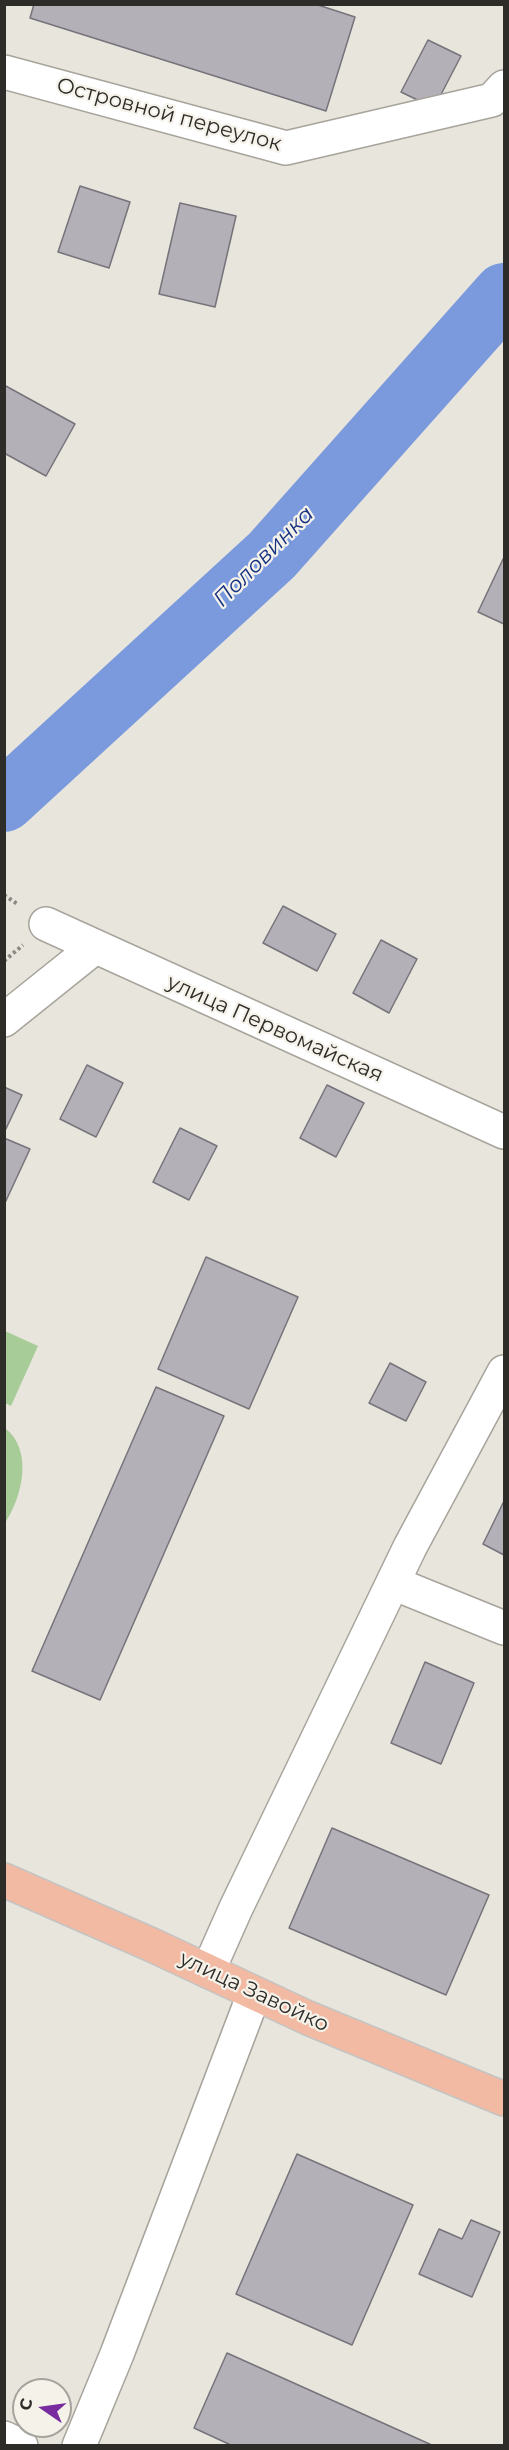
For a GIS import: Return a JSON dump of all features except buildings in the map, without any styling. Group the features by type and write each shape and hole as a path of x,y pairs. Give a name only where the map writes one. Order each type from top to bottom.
{"main road":[{"name":"улица Завойко","path":"4,1880 208,1971 254,1994 504,2099"}],"street":[{"name":"Островной переулок","path":"4,72 286,148 492,100 504,87"},
{"name":"улица Первомайская","path":"46,924 504,1132"},
{"path":"4,1020 95,947"},
{"path":"208,1971 393,1582 504,1372"},
{"path":"393,1582 504,1628"},
{"path":"79,2445 117,2354 254,1994"},
{"path":"4,2438 21,2445"}],"green space":[{"path":"5,1331 38,1346 11,1406 5,1403"},
{"path":"5,1428 20,1449 22,1474 16,1500 5,1523"}],"waterway":[{"name":"Половинка","path":"4,801 272,555 504,294"}]}
